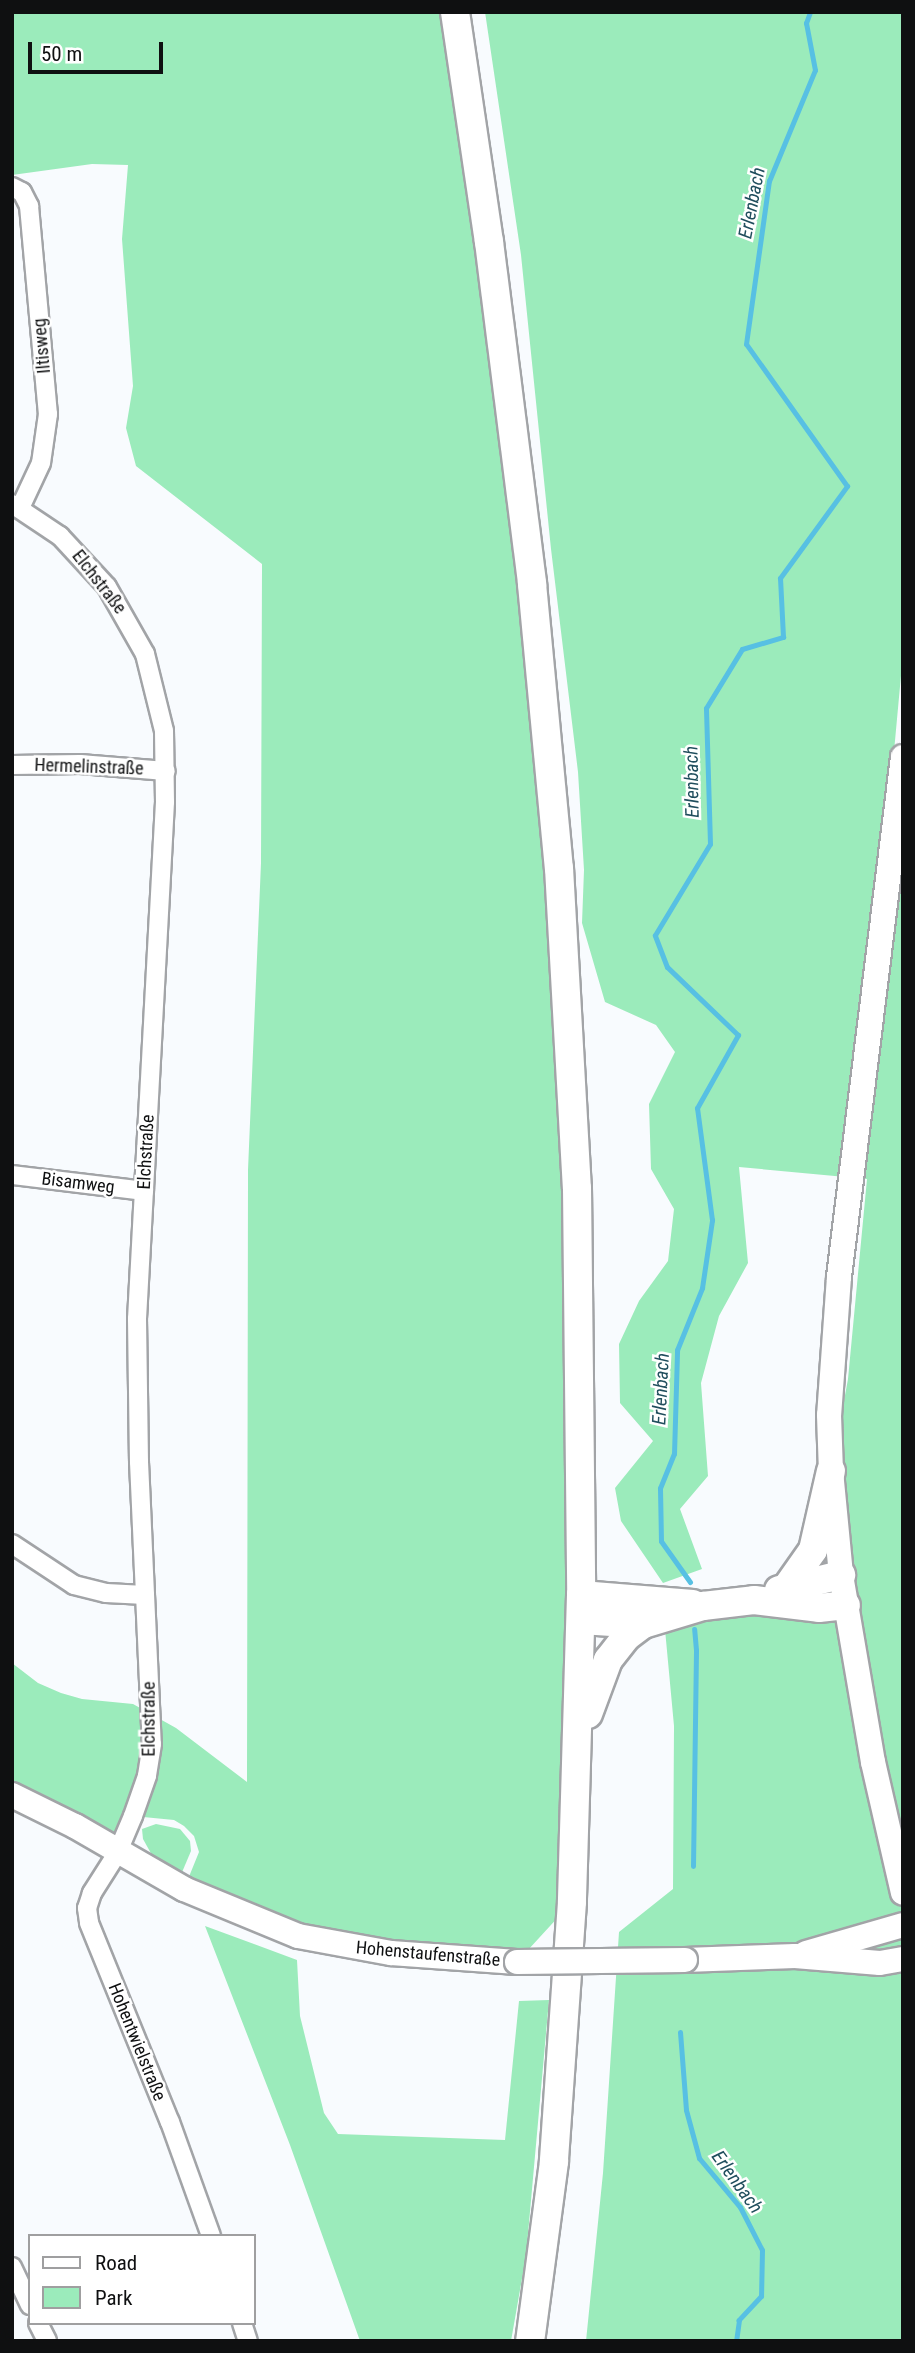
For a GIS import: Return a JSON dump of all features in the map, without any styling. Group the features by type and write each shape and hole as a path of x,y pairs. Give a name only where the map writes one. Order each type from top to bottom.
{"main road":[{"path":"455,12 518,469 554,809 578,1202 581,1608 578,1754 559,2099 548,2216 530,2341"},
{"path":"787,1587 813,1550 831,1471"},
{"path":"754,1600 787,1587 841,1575"},
{"path":"581,1608 645,1611 754,1600 819,1608 846,1605"},
{"path":"578,1754 588,1713 608,1660 645,1611"}],"street":[{"name":"Iltisweg","path":"12,187 22,192 29,206 48,414 41,463 16,506"},
{"name":"Elchstraße","path":"16,506 60,536 91,566 130,624 145,654 158,698 166,771 137,1332 150,1761 118,1852"},
{"path":"903,757 834,1317 830,1392 831,1471 841,1575 873,1762 903,1893"},
{"name":"Hermelinstraße","path":"12,765 80,764 166,771"},
{"name":"Bisamweg","path":"12,1175 144,1191"},
{"path":"12,1544 74,1584 106,1593 145,1594"},
{"name":"Hohenstaufenstraße","path":"12,1794 195,1894 298,1936 391,1954 517,1962 685,1961 795,1956 880,1963 903,1959"},
{"name":"Hohentwielstraße","path":"118,1852 92,1893 87,1908 89,1923 170,2122 210,2234"},
{"name":"Hohenstaufenstraße","path":"795,1956 903,1925"},
{"path":"12,2267 28,2301"},
{"path":"39,2325 47,2341"}],"green space":[{"path":"15,12 442,12 472,126 571,1055 572,1902 517,1962 391,1953 184,1889 199,1852 194,1836 174,1820 133,1816 118,1852 12,1795 12,1663 38,1683 61,1693 82,1699 133,1704 176,1728 247,1782 248,1170 261,863 262,564 136,466 126,428 133,386 122,239 128,165 92,164 12,175 12,16"},
{"path":"485,12 903,12 903,654 891,784 903,806 903,2341 586,2341 603,2173 619,1932 673,1889 674,1726 663,1608 834,1607 831,1471 848,1379 867,1179 739,1167 748,1263 719,1316 701,1383 708,1476 680,1509 702,1569 663,1583 621,1521 615,1488 653,1441 620,1403 619,1344 639,1301 668,1261 674,1209 651,1169 649,1104 675,1052 656,1025 605,1002 582,923 584,870 578,772 551,549 521,255"},
{"path":"156,1824 180,1829 190,1841 191,1851 180,1877 153,1857 143,1839 142,1829"},
{"path":"205,1926 297,1960 300,2016 324,2113 338,2134 505,2140 519,2001 549,2000 526,2256 511,2341 360,2341 290,2145"}],"waterway":[{"name":"Erlenbach","path":"690,1582 661,1541 660,1488 674,1454 677,1350 702,1288 712,1220 697,1108 738,1035 667,967 655,935 710,844 706,708 742,649 783,637 780,578 847,486 746,344 769,181 815,70 806,23 810,12"},
{"name":"Erlenbach","path":"693,1866 694,1629"},
{"name":"Erlenbach","path":"680,2032 686,2110 699,2158 740,2207 762,2250 761,2296 739,2320 736,2341"}]}
